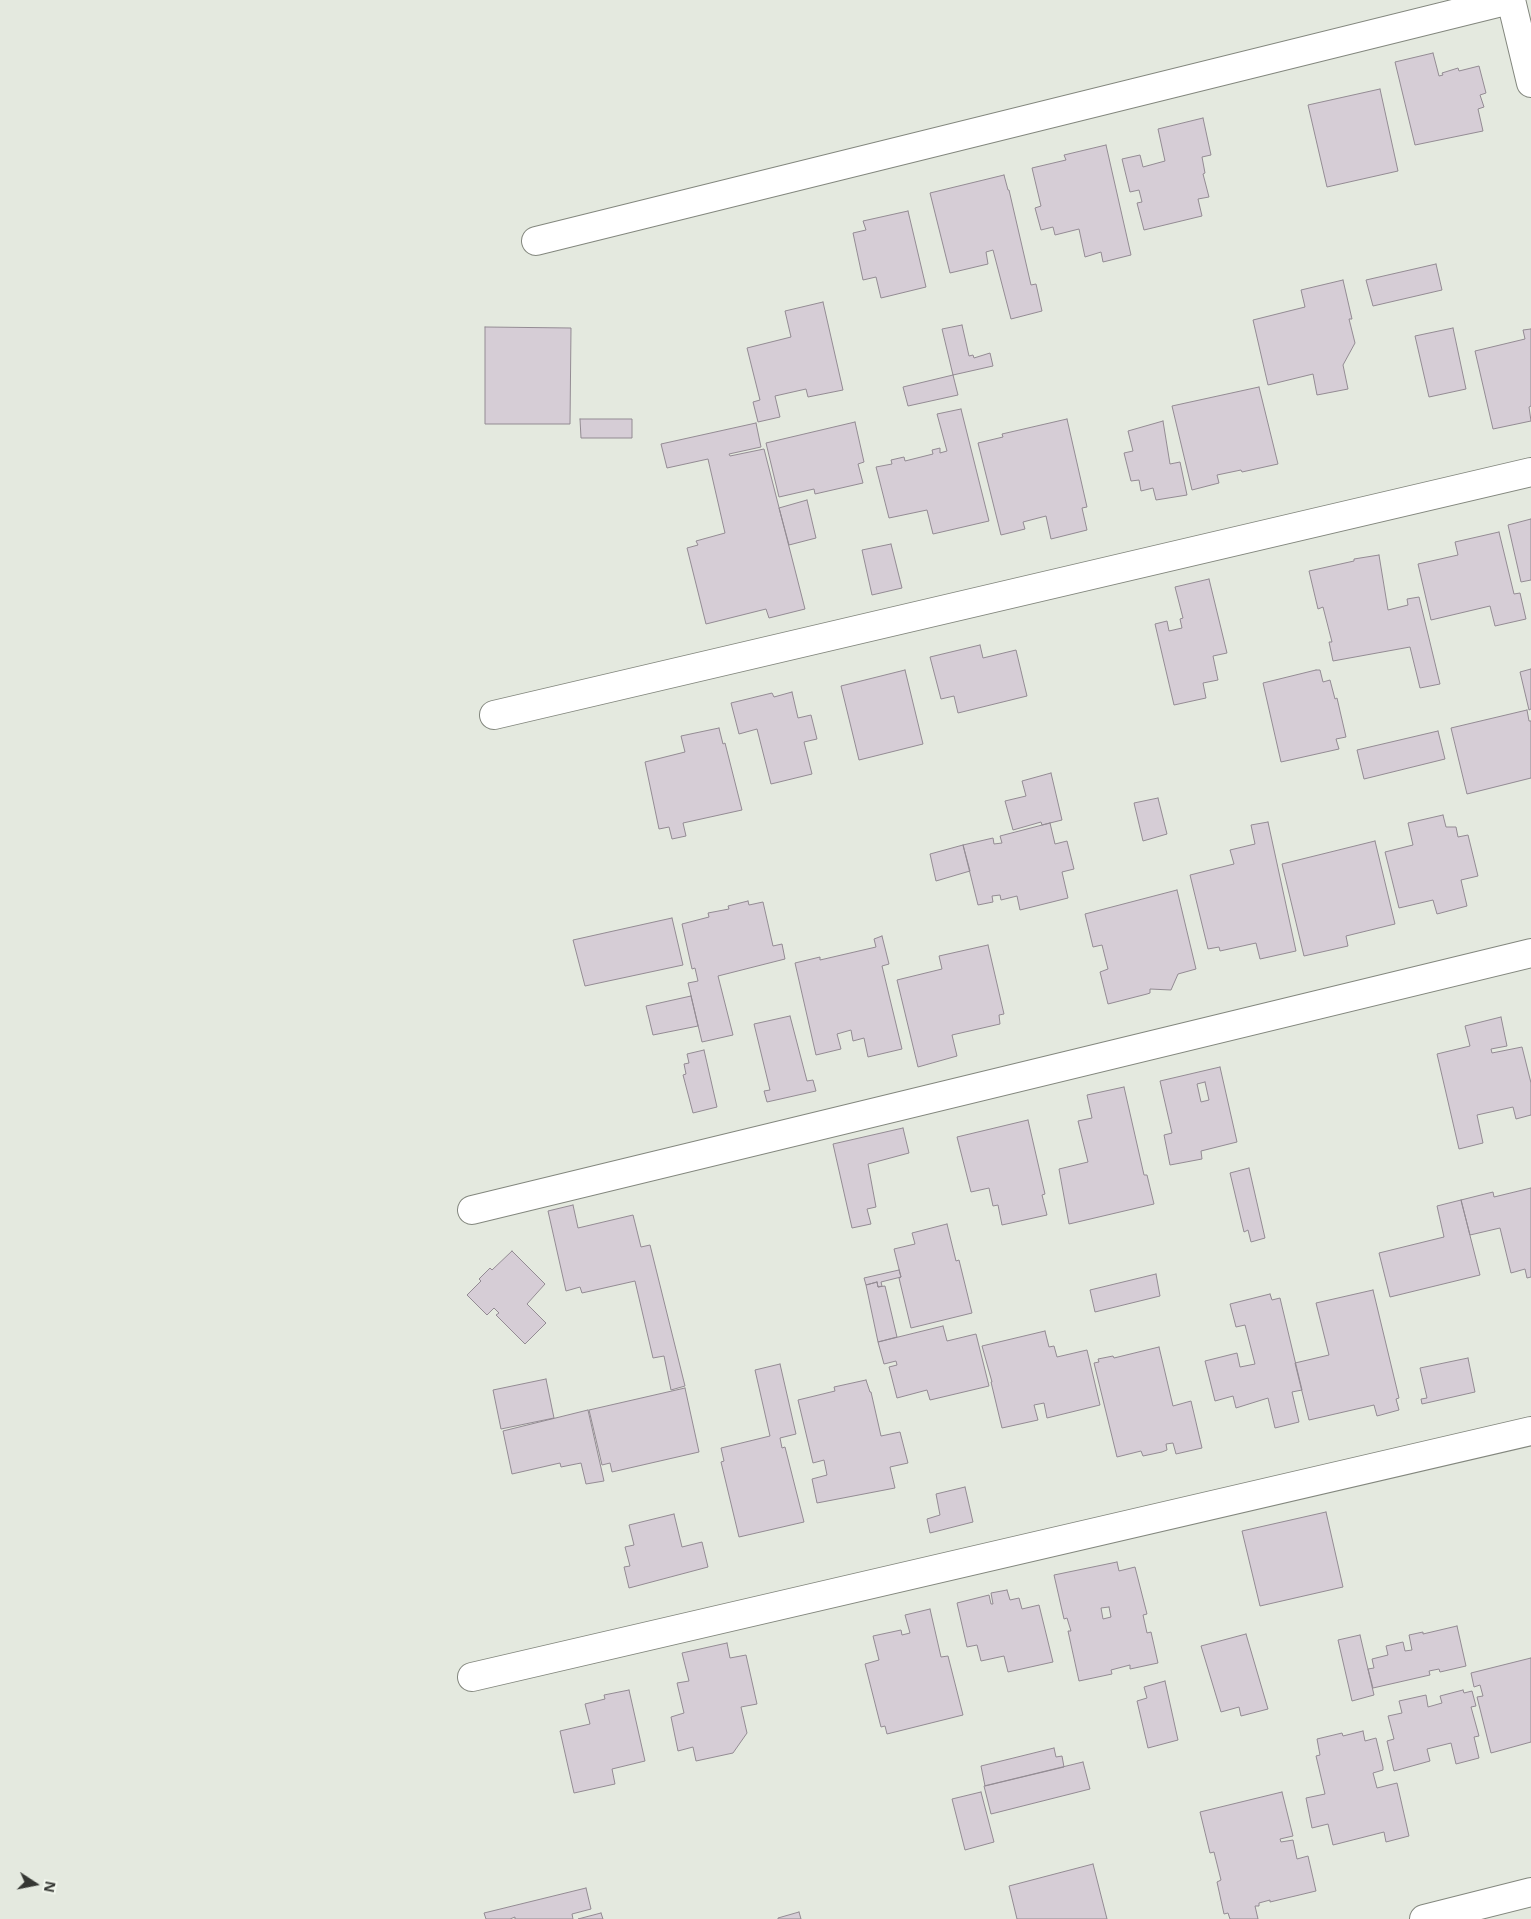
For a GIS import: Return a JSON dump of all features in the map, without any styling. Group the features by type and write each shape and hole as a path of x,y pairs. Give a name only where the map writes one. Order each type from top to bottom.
{"street":[{"path":"536,241 1511,0 1530,70"},
{"path":"494,716 1531,472"},
{"path":"472,1210 1531,953"},
{"path":"472,1677 1531,1431"},
{"path":"1424,1919 1531,1892"}],"building":[{"path":"1433,53 1439,76 1443,75 1442,73 1458,68 1459,71 1479,66 1486,93 1480,95 1484,107 1478,109 1483,131 1415,145 1395,62"},
{"path":"1380,89 1398,171 1327,187 1308,105"},
{"path":"1203,118 1211,155 1202,157 1205,173 1203,174 1209,197 1198,199 1202,216 1144,230 1137,203 1142,202 1139,190 1130,192 1122,159 1140,155 1143,167 1165,161 1158,129"},
{"path":"1106,145 1131,255 1103,262 1101,252 1085,257 1079,229 1055,235 1053,227 1041,230 1035,208 1041,206 1032,168 1066,160 1064,155"},
{"path":"1004,175 1031,285 1036,284 1042,311 1011,319 993,250 986,252 988,264 950,273 930,193"},
{"path":"908,211 926,287 881,298 876,277 863,280 853,233 866,230 863,221"},
{"path":"1436,264 1442,290 1373,306 1366,280"},
{"path":"1343,280 1352,319 1349,319 1355,343 1343,365 1348,389 1317,395 1313,374 1268,385 1253,320 1305,307 1301,290"},
{"path":"823,302 843,390 808,397 806,389 775,396 780,417 758,422 753,402 760,400 747,348 791,337 785,311"},
{"path":"962,325 969,356 973,355 974,358 990,353 993,366 953,375 942,329"},
{"path":"485,327 571,328 570,424 485,424"},
{"path":"1453,328 1466,389 1429,397 1415,336"},
{"path":"1531,329 1531,406 1529,407 1531,421 1493,429 1475,351 1525,339 1523,330"},
{"path":"953,375 958,395 908,406 903,387"},
{"path":"1259,387 1278,464 1217,475 1219,483 1192,490 1172,406"},
{"path":"961,409 989,521 933,534 927,510 889,518 876,467 892,464 891,460 904,457 905,461 933,454 932,450 940,448 940,453 947,451 937,414"},
{"path":"580,419 632,419 632,438 581,438"},
{"path":"1067,419 1087,507 1082,508 1087,530 1051,539 1046,516 1023,522 1025,529 1001,535 978,443 1003,437 1002,434"},
{"path":"1163,421 1170,464 1180,462 1187,495 1156,500 1153,488 1141,491 1139,480 1131,481 1124,453 1133,451 1128,431"},
{"path":"855,422 864,462 858,464 863,483 815,494 814,489 779,497 766,443"},
{"path":"756,423 761,447 729,454 730,456 764,449 805,609 769,618 766,609 706,624 687,548 698,545 696,541 725,533 708,459 667,468 661,444"},
{"path":"807,500 816,538 789,545 779,508"},
{"path":"1531,519 1531,580 1521,582 1508,525"},
{"path":"1499,532 1514,594 1520,593 1526,619 1495,626 1490,606 1431,620 1418,564 1458,555 1455,542"},
{"path":"891,544 902,588 872,595 862,550"},
{"path":"1379,555 1388,610 1408,605 1407,599 1419,597 1440,684 1420,688 1410,647 1333,661 1329,642 1332,642 1323,607 1318,609 1309,571 1354,561 1354,559"},
{"path":"1209,579 1227,653 1213,656 1218,680 1203,683 1206,698 1174,705 1155,624 1167,621 1169,631 1182,628 1180,619 1183,618 1175,587"},
{"path":"980,645 983,658 1016,650 1027,696 958,713 954,696 941,699 930,657"},
{"path":"1531,669 1531,709 1529,710 1520,672"},
{"path":"905,670 923,744 859,760 841,686"},
{"path":"1320,670 1323,682 1330,680 1335,699 1337,698 1346,737 1336,739 1339,749 1281,762 1263,683"},
{"path":"792,692 798,718 811,715 817,739 804,742 812,774 771,784 757,729 739,734 731,703 772,693 774,697"},
{"path":"1527,710 1529,721 1531,721 1531,778 1467,794 1451,728"},
{"path":"719,728 723,744 725,743 742,810 683,823 686,836 672,839 669,827 659,829 645,762 685,752 681,736"},
{"path":"1438,731 1445,759 1364,779 1357,750"},
{"path":"1051,773 1062,820 1042,825 1041,822 1013,830 1005,801 1026,796 1022,781"},
{"path":"1158,798 1167,834 1143,841 1134,803"},
{"path":"1443,815 1446,827 1456,827 1458,837 1468,835 1478,876 1461,880 1467,906 1437,914 1433,900 1399,908 1385,852 1413,845 1408,823"},
{"path":"1268,822 1296,951 1260,959 1256,943 1220,951 1219,947 1208,949 1190,875 1234,864 1230,850 1255,844 1251,825"},
{"path":"1050,823 1055,844 1067,841 1074,869 1062,872 1068,898 1020,910 1017,896 1001,900 1000,895 992,896 993,902 978,905 963,845 993,838 994,844 1002,843 1000,836"},
{"path":"1375,841 1395,924 1346,936 1348,946 1304,956 1282,864"},
{"path":"963,845 970,871 936,881 930,854"},
{"path":"1177,890 1196,969 1178,974 1171,990 1150,989 1150,993 1108,1004 1100,972 1108,969 1102,945 1093,947 1085,914"},
{"path":"748,901 749,905 763,902 773,946 782,944 785,959 718,976 733,1035 702,1042 688,983 698,981 695,968 692,969 682,924 709,917 708,913 729,909 728,906"},
{"path":"672,918 683,965 585,986 573,940"},
{"path":"882,936 889,964 882,966 902,1049 868,1057 864,1038 853,1041 851,1030 837,1034 841,1049 816,1055 795,963 820,957 820,960 876,947 874,939"},
{"path":"988,945 1004,1014 999,1015 1000,1024 952,1035 957,1056 918,1067 897,980 942,969 939,956"},
{"path":"691,996 698,1026 653,1035 646,1006"},
{"path":"790,1016 807,1081 813,1080 816,1091 767,1102 764,1091 770,1090 754,1024"},
{"path":"1501,1017 1507,1046 1491,1049 1492,1053 1522,1047 1531,1083 1531,1115 1516,1119 1513,1107 1477,1115 1483,1143 1459,1149 1437,1054 1470,1046 1465,1026"},
{"path":"704,1050 717,1107 693,1113 683,1075 686,1074 684,1064 689,1063 687,1054"},
{"path":"1220,1067 1237,1142 1201,1151 1202,1159 1170,1165 1164,1135 1172,1133 1160,1081","holes":["1205,1082 1209,1100 1201,1102 1197,1084"]},
{"path":"1124,1087 1144,1175 1147,1175 1154,1204 1069,1224 1059,1169 1088,1162 1078,1121 1092,1118 1087,1095"},
{"path":"1028,1120 1045,1194 1042,1195 1047,1215 1002,1225 998,1205 993,1206 989,1188 971,1192 957,1137"},
{"path":"903,1128 909,1153 868,1164 876,1207 867,1209 871,1224 852,1228 833,1144"},
{"path":"1249,1168 1265,1238 1251,1242 1248,1230 1244,1232 1230,1173"},
{"path":"1531,1188 1531,1277 1527,1278 1525,1269 1511,1273 1500,1228 1470,1235 1461,1200 1493,1192 1494,1197"},
{"path":"1461,1200 1480,1275 1390,1297 1379,1253 1444,1237 1437,1206"},
{"path":"573,1205 578,1228 633,1215 641,1247 650,1245 685,1386 671,1390 664,1356 653,1358 635,1281 582,1293 580,1287 566,1291 548,1211"},
{"path":"947,1224 956,1261 959,1260 972,1313 911,1328 894,1249 915,1244 912,1233"},
{"path":"512,1251 545,1284 527,1304 546,1323 525,1344 496,1315 499,1313 494,1308 487,1315 467,1295 481,1281 479,1279 490,1268 492,1270"},
{"path":"899,1270 901,1277 881,1282 882,1286 878,1287 877,1282 866,1285 864,1278"},
{"path":"1156,1274 1160,1296 1095,1312 1090,1290"},
{"path":"877,1282 878,1287 885,1286 897,1337 878,1342 866,1285"},
{"path":"1373,1290 1399,1398 1396,1399 1399,1410 1377,1416 1374,1405 1309,1420 1295,1363 1329,1355 1316,1303"},
{"path":"1270,1294 1272,1300 1280,1298 1302,1390 1292,1392 1299,1422 1275,1428 1268,1398 1236,1408 1233,1396 1215,1401 1205,1361 1237,1353 1240,1367 1255,1364 1245,1325 1236,1327 1230,1304"},
{"path":"943,1326 947,1341 976,1334 989,1386 930,1400 927,1390 897,1398 889,1367 897,1365 896,1361 884,1364 878,1342"},
{"path":"1045,1331 1049,1347 1054,1346 1057,1357 1087,1350 1100,1405 1047,1418 1044,1403 1034,1405 1038,1420 1002,1428 982,1346"},
{"path":"1159,1347 1173,1406 1191,1401 1202,1448 1176,1454 1173,1443 1166,1444 1167,1450 1162,1452 1143,1456 1141,1451 1117,1457 1094,1363 1099,1362 1098,1359 1113,1356 1114,1358"},
{"path":"1468,1358 1475,1392 1422,1404 1421,1399 1427,1398 1420,1368"},
{"path":"780,1364 796,1434 780,1438 782,1448 785,1447 804,1522 739,1537 721,1462 724,1461 721,1448 770,1436 755,1370"},
{"path":"546,1379 554,1418 501,1429 493,1390"},
{"path":"866,1380 871,1392 881,1436 900,1432 908,1463 890,1467 895,1488 817,1503 812,1479 827,1475 824,1460 813,1463 798,1400 835,1391 834,1387"},
{"path":"685,1388 699,1452 612,1472 610,1463 602,1465 589,1410"},
{"path":"588,1410 604,1481 586,1484 581,1463 561,1467 560,1463 512,1474 503,1431"},
{"path":"965,1487 973,1522 930,1533 927,1519 940,1515 936,1494"},
{"path":"1326,1512 1343,1587 1260,1606 1242,1531"},
{"path":"674,1514 682,1547 702,1542 708,1567 629,1588 624,1567 630,1566 625,1547 634,1545 629,1525"},
{"path":"1117,1562 1119,1571 1135,1567 1147,1614 1143,1615 1147,1633 1151,1632 1158,1663 1130,1669 1130,1665 1111,1670 1112,1674 1079,1681 1068,1631 1071,1631 1067,1618 1064,1619 1054,1575","holes":["1109,1607 1111,1617 1103,1619 1101,1608"]},
{"path":"1007,1590 1010,1600 1019,1598 1022,1609 1039,1605 1053,1662 1008,1672 1004,1656 981,1661 977,1645 967,1647 957,1603 989,1595 991,1604 993,1604 991,1593"},
{"path":"930,1609 941,1657 948,1656 963,1715 887,1734 885,1726 881,1727 865,1664 879,1660 873,1636 901,1630 902,1635 910,1633 905,1615"},
{"path":"1457,1626 1466,1666 1440,1672 1439,1669 1429,1671 1430,1675 1373,1688 1368,1669 1374,1668 1372,1659 1388,1655 1386,1646 1403,1642 1405,1651 1412,1650 1409,1635 1423,1632 1423,1634"},
{"path":"1246,1634 1268,1709 1241,1716 1239,1707 1221,1712 1201,1646"},
{"path":"1360,1635 1374,1695 1352,1701 1338,1640"},
{"path":"727,1643 730,1658 746,1655 757,1704 741,1707 747,1733 733,1753 696,1761 693,1747 678,1751 671,1717 684,1713 677,1683 689,1681 682,1653"},
{"path":"1531,1658 1531,1742 1491,1753 1477,1697 1483,1696 1480,1685 1474,1687 1471,1673"},
{"path":"1165,1681 1178,1740 1148,1748 1137,1701 1147,1698 1144,1687"},
{"path":"629,1690 645,1761 612,1769 615,1784 574,1793 560,1731 590,1724 585,1704 605,1699 604,1695"},
{"path":"1463,1690 1464,1693 1472,1691 1476,1706 1471,1707 1479,1736 1474,1737 1479,1758 1456,1764 1451,1743 1427,1749 1430,1761 1394,1771 1387,1741 1394,1739 1388,1716 1402,1713 1399,1701 1426,1695 1428,1707 1442,1703 1440,1696"},
{"path":"1363,1731 1365,1741 1376,1738 1383,1767 1383,1770 1373,1773 1377,1788 1397,1783 1409,1836 1386,1842 1384,1832 1333,1845 1328,1824 1312,1828 1306,1798 1325,1794 1316,1756 1320,1755 1317,1739 1342,1733 1343,1736"},
{"path":"1054,1748 1056,1757 1062,1756 1064,1767 985,1786 981,1766"},
{"path":"1083,1762 1090,1789 991,1814 984,1786"},
{"path":"981,1792 994,1842 965,1850 952,1799"},
{"path":"1282,1792 1293,1836 1280,1839 1281,1842 1293,1840 1297,1859 1308,1856 1316,1891 1259,1903 1259,1906 1255,1906 1258,1919 1230,1919 1228,1913 1224,1914 1217,1882 1221,1880 1214,1852 1210,1853 1200,1812"},
{"path":"1093,1864 1107,1919 1017,1919 1009,1886"},
{"path":"586,1888 591,1909 572,1914 573,1919 515,1919 515,1917 510,1919 486,1919 484,1913"},
{"path":"799,1912 801,1919 778,1919 778,1918"},
{"path":"601,1913 603,1919 578,1919"}]}
